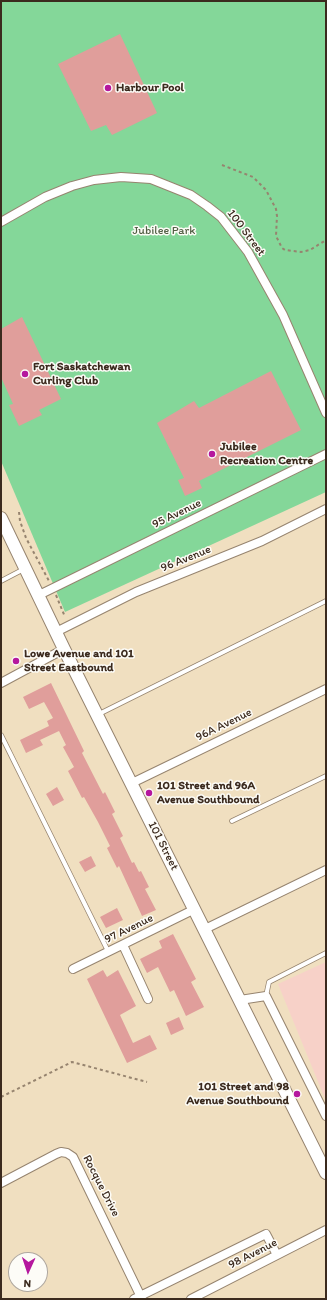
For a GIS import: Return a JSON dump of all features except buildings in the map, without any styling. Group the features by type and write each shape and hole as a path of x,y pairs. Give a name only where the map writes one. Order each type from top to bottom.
{"street":[{"name":"100 Street","path":"1,222 45,198 72,186 94,180 121,177 151,179 191,195 221,217 248,252 283,315 326,412"},
{"name":"95 Avenue","path":"39,595 326,454"},
{"name":"96 Avenue","path":"56,632 136,592 262,541 326,509"},
{"name":"101 Street","path":"1,518 64,649 326,1173"},
{"path":"1,683 64,649"},
{"name":"96A Avenue","path":"132,783 326,689"},
{"path":"205,929 326,870"},
{"name":"97 Avenue","path":"73,969 195,909"},
{"path":"123,945 148,999"},
{"path":"240,1000 266,996 326,1116"},
{"name":"Rocque Drive","path":"1,1183 61,1152 73,1157 139,1298"},
{"name":"98 Avenue","path":"193,1298 326,1230"},
{"path":"139,1298 266,1234 277,1255"}],"lane":[{"path":"1,581 26,568"},
{"path":"97,715 326,601"},
{"path":"1,735 108,952"},
{"path":"232,821 326,776"},
{"path":"266,996 269,982 326,953"}],"path":[{"path":"222,165 242,171 253,177 266,190 276,209 276,236 282,248 285,250 301,252 310,250 326,240"},
{"path":"19,512 20,521 26,538 53,588 68,626"},
{"path":"1,1097 72,1062 147,1082"}],"shaded area":[{"path":"326,962 326,1101 278,984"}],"green space":[{"name":"Jubilee Park","path":"1,1 326,1 326,492 65,612 1,461"}],"place":[{"name":"Harbour Pool","path":"108,88"},
{"name":"Fort Saskatchewan Curling Club","path":"25,374"},
{"name":"Jubilee Recreation Centre","path":"212,454"},
{"name":"Lowe Avenue and 101 Street Eastbound","path":"16,661"},
{"name":"101 Street and 96A Avenue Southbound","path":"149,793"},
{"name":"101 Street and 98 Avenue Southbound","path":"297,1094"}]}
